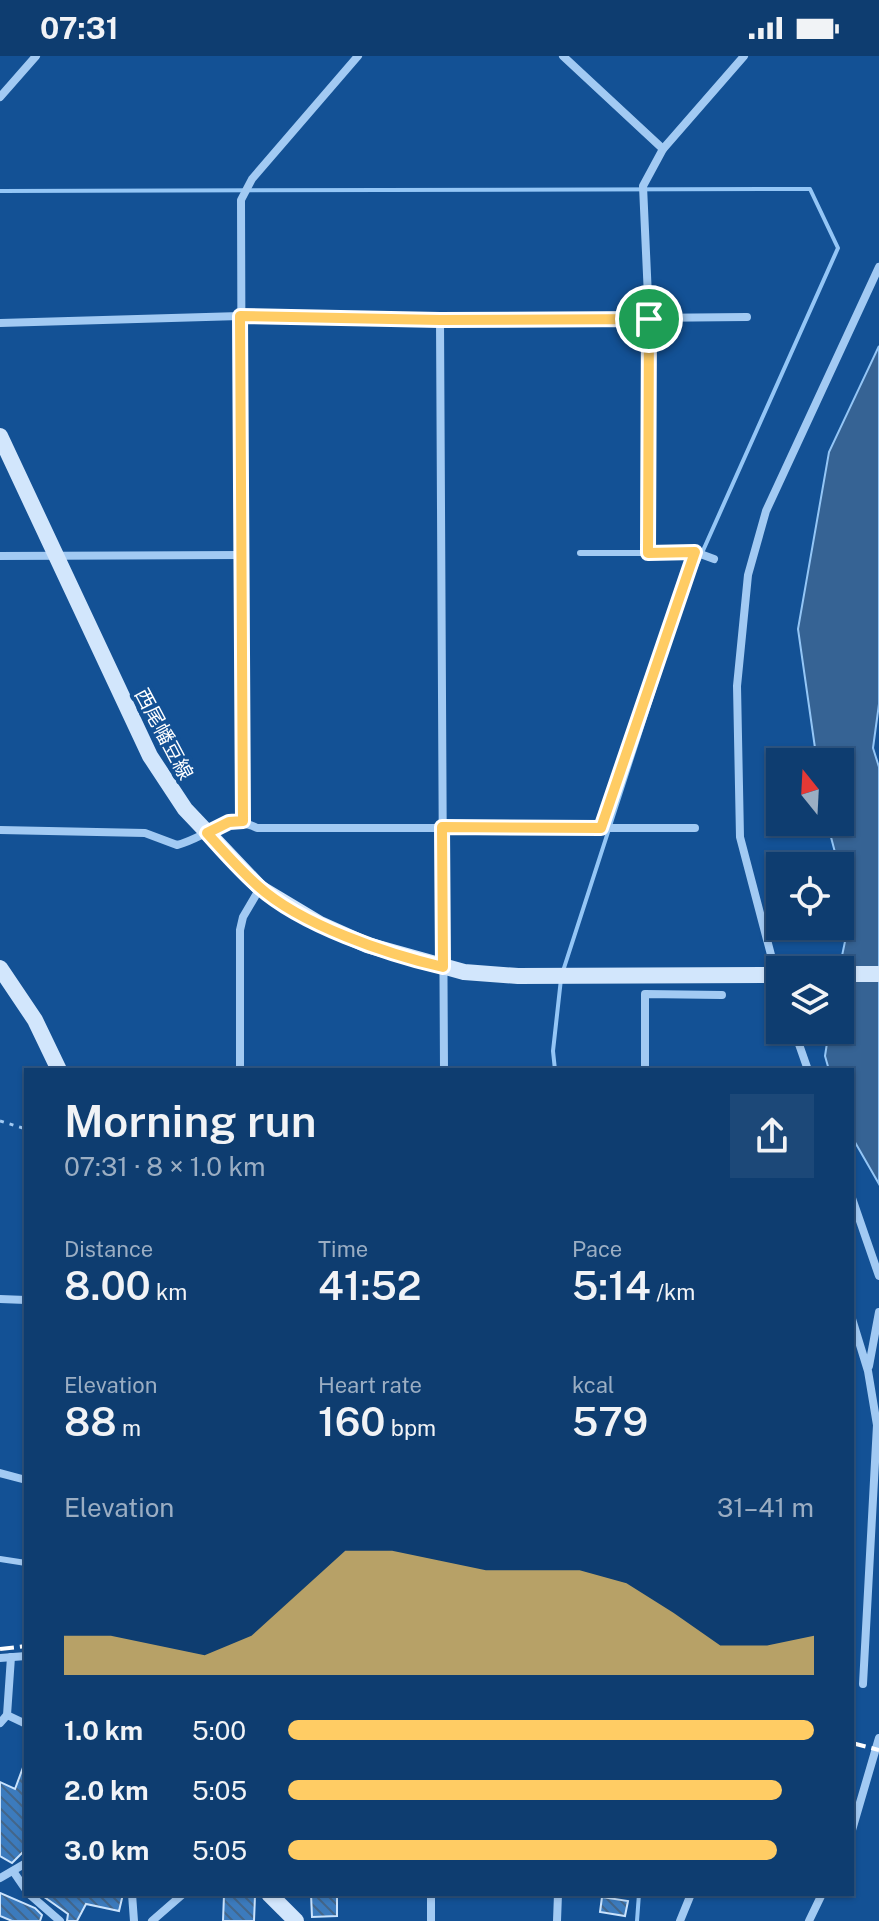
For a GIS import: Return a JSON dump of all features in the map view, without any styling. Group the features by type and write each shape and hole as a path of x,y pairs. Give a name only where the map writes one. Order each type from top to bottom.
{"main road":[{"name":"西尾幡豆線","path":"0,436 150,756 172,793 260,888 320,924 367,945 443,967 518,976 766,975"},
{"path":"0,968 35,1020 58,1068"},
{"path":"854,974 879,974"},
{"path":"271,1896 296,1921"}],"street":[{"path":"0,97 36,56"},
{"path":"243,821 242,199 251,181 358,56"},
{"path":"563,56 663,149"},
{"path":"714,559 695,552 648,553 649,319 643,186 663,149 744,56"},
{"path":"771,956 740,837 737,686 748,575 766,511 879,267"},
{"path":"0,323 240,316 440,320 747,317"},
{"path":"440,320 444,1068"},
{"path":"601,828 695,552"},
{"path":"0,556 242,555"},
{"path":"0,830 139,832 177,845 229,822 243,821 257,828 695,828"},
{"path":"240,1068 240,930 243,917 260,888"},
{"path":"645,1068 645,994 722,995"},
{"path":"799,1044 807,1068"},
{"path":"854,1204 879,1276"},
{"path":"0,1299 24,1300"},
{"path":"868,1371 879,1312"},
{"path":"854,1326 868,1371 877,1425 863,1684"},
{"path":"0,1473 24,1479"},
{"path":"0,1658 24,1656"},
{"path":"11,1657 3,1719 24,1724"},
{"path":"854,1823 879,1738"},
{"path":"0,1878 24,1864"},
{"path":"13,1871 24,1886"},
{"path":"32,1896 60,1921"},
{"path":"132,1896 134,1921"},
{"path":"152,1921 181,1896"},
{"path":"431,1896 431,1921"},
{"path":"557,1921 558,1896"},
{"path":"680,1921 690,1896"},
{"path":"809,1921 821,1896"}],"lane":[{"path":"580,553 648,553"},
{"path":"0,1559 24,1563"}],"path":[{"path":"0,1121 24,1128"}],"water":[{"path":"879,346 879,704 873,748 879,767 879,1184 854,1140 854,1068 828,1068 825,1056 827,1044 854,1044 854,956 842,956 845,940 854,940 854,852 835,852 831,836 854,836 854,748 815,748 798,629 829,452"}],"building":[{"path":"24,1765 24,1851 12,1863 0,1856 0,1782 15,1789"},
{"path":"0,1893 35,1908 42,1915 40,1921 12,1921 0,1916"},
{"path":"43,1896 123,1896 119,1911 86,1904 77,1921 67,1921 68,1914"},
{"path":"224,1896 255,1896 254,1921 223,1921"},
{"path":"311,1896 337,1896 337,1916 312,1917"},
{"path":"602,1897 628,1901 625,1916 600,1912"}],"waterway":[{"path":"0,191 810,189 838,248 689,582 563,971"},
{"path":"555,1068 553,1051 561,979"},
{"path":"637,1921 639,1896"}],"railway":[{"path":"0,1649 24,1646"},
{"path":"854,1744 879,1750"}],"route":[{"path":"240,316 440,320 649,319 648,553 695,552 601,828 442,827 443,967 367,945 320,924 260,888 207,833 229,822 243,821 240,316"}]}
